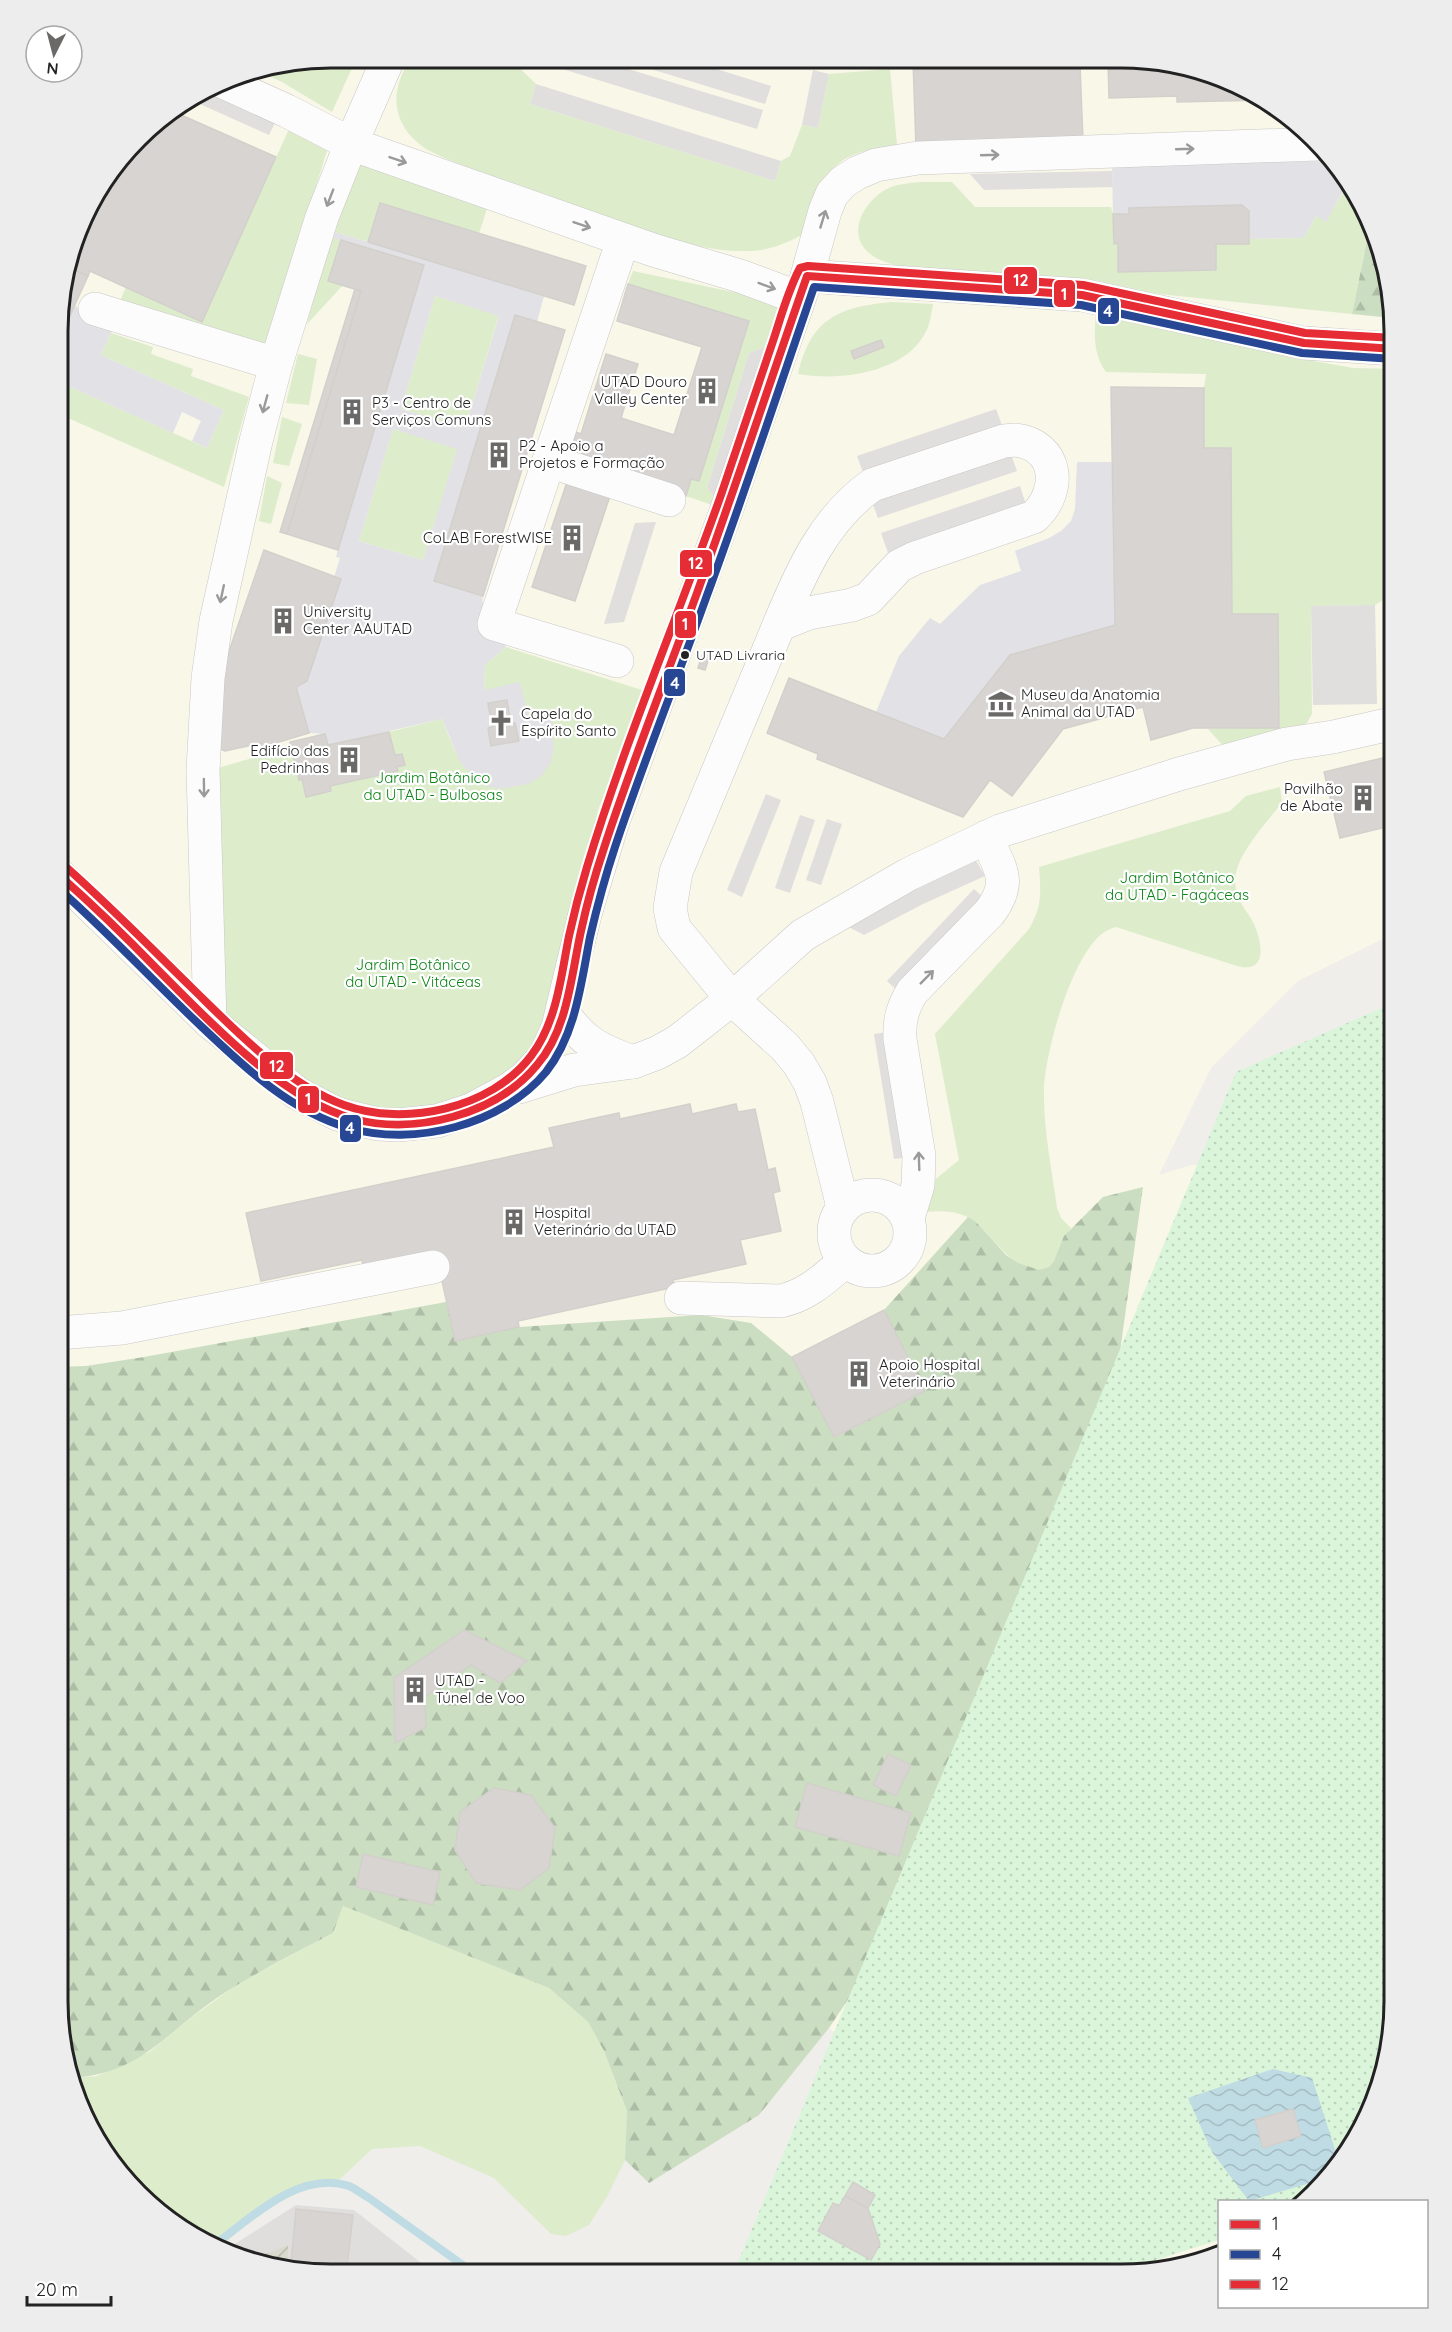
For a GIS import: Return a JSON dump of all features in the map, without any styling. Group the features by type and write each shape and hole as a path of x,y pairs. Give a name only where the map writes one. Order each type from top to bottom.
{"street":[{"path":"210,1022 203,770 208,678 216,621 237,522 276,364 322,217 384,68"},
{"path":"233,87 351,144 623,240 740,276 803,287 1082,295 1304,343 1384,348"},
{"path":"68,885 210,1022 297,1093 317,1105 357,1120 399,1125 437,1121 471,1110 508,1090 525,1078 545,1056 563,1013 585,914 612,824 700,585 803,287 832,194 857,172 876,165 918,158 1306,144"},
{"path":"617,661 494,624 623,240"},
{"path":"95,309 276,364"},
{"path":"779,625 809,613 852,605 868,599 899,566 915,558 1034,517 1042,509 1050,491 1052,472 1050,462 1044,452 1025,441 1004,441 872,485 844,508 826,530 797,581 676,872 670,897 671,919 674,928 732,999 785,1047 810,1083 843,1207"},
{"path":"549,461 669,500"},
{"path":"508,1090 574,1070 633,1062 668,1048 732,999 789,946 830,918 909,874 986,837 1179,774 1287,744 1384,725"},
{"path":"908,1218 918,1185 919,1156 899,1022 903,1006 912,992 976,927 1000,898 1004,885 986,837"},
{"path":"563,1013 588,1042 607,1053 633,1062"},
{"path":"868,1194 880,1195 901,1207 908,1218 911,1230 909,1244 904,1255 894,1264 882,1270 869,1271 856,1268 845,1261 837,1251 833,1238 834,1225 843,1207 856,1197 868,1194"},
{"path":"681,1298 781,1301 795,1298 806,1293 845,1261"},
{"path":"68,1332 122,1328 433,1267"}],"shaded area":[{"path":"314,68 1138,68 1206,81 1253,103 1281,122 1319,157 1330,171 1349,199 1371,246 1384,314 1384,938 1298,981 1211,1068 1159,1175 1191,1165 1210,1164 1337,2151 1319,2175 1294,2200 1218,2200 1218,2246 1189,2256 1155,2262 1114,2264 829,2028 759,2115 604,2051 79,2078 76,2069 68,2018 68,314 81,246 95,214 112,185 133,157 157,133 185,112 214,95 246,81 297,70"},
{"path":"559,68 625,68 763,110 757,129"},
{"path":"648,68 713,68 771,86 765,104"},
{"path":"813,70 829,74 818,128 802,125"},
{"path":"536,84 781,161 775,181 530,104"},
{"path":"219,93 277,119 269,135 198,103"},
{"path":"1322,161 1344,190 1326,222 1316,216 1304,238 1249,239 1249,211 1242,205 1129,208 1129,214 1113,214 1112,164"},
{"path":"1112,171 1113,187 984,190 970,174"},
{"path":"332,231 544,296 537,322 515,316 434,580 483,596 482,602 506,647 485,665 484,690 520,682 529,719 552,714 554,749 550,764 541,776 528,784 500,789 476,780 460,762 442,719 328,745 325,734 309,733 296,687 307,681 341,580 334,577 340,558 336,557 424,266 330,237","holes":["435,296 499,316 465,428 401,409","393,429 457,449 423,560 359,541","507,700 511,724 515,723 519,740 491,745 488,729 492,727 488,704"]},
{"path":"75,306 115,324 101,355 224,410 207,448 192,441 201,421 182,412 173,433 68,386 68,321"},
{"path":"769,345 720,502 707,488 749,353"},
{"path":"996,409 1003,428 864,475 857,456"},
{"path":"1010,452 1017,471 878,518 871,499"},
{"path":"1077,462 1113,462 1115,625 1010,655 944,739 876,712 899,656 930,618 940,624 980,585 1021,571 1015,551 1049,538 1071,521 1075,509"},
{"path":"1020,486 1026,505 888,553 881,533"},
{"path":"656,522 624,622 604,624 635,523"},
{"path":"1375,605 1377,704 1313,705 1311,606"},
{"path":"766,794 781,800 742,897 727,890"},
{"path":"800,815 815,820 790,893 775,888"},
{"path":"827,819 842,824 821,885 806,880"},
{"path":"975,859 985,876 923,904 864,935 845,925 914,887"},
{"path":"974,889 987,901 901,994 887,981"},
{"path":"893,1031 913,1157 894,1159 874,1034"},
{"path":"296,2205 354,2210 423,2264 314,2264 263,2256 233,2245"},
{"path":"288,2245 288,2260 261,2256"}],"green space":[{"path":"314,68 352,68 332,112 267,75"},
{"path":"405,68 519,68 536,84 530,104 775,181 781,161 790,156 802,125 818,128 829,74 890,69 897,145 873,149 843,160 827,179 808,232 779,245 756,251 723,250 670,239 617,222 468,168 426,149 414,140 400,118 397,95"},
{"path":"289,129 330,141 265,350 118,306 126,287 202,322"},
{"path":"354,158 489,203 479,233 380,203 368,242 332,231"},
{"path":"952,182 975,207 1111,207 1114,243 1118,243 1118,272 1216,270 1216,244 1249,244 1249,239 1304,238 1316,216 1326,221 1344,191 1368,238 1352,314 902,267 873,256 865,249 858,233 861,216 871,201 889,188 902,184"},
{"path":"330,237 341,240 328,280 343,285 307,324"},
{"path":"1368,238 1376,263 1384,317 1352,314"},
{"path":"633,271 781,302 769,345 749,353 707,488 720,502 718,507 686,496 691,479 699,481 748,322 628,284"},
{"path":"435,296 499,315 465,428 401,409"},
{"path":"892,302 933,304 924,335 901,359 867,372 849,375 798,374 811,340 819,328 830,319 857,307"},
{"path":"1096,312 1291,357 1353,368 1384,369 1384,599 1375,605 1311,606 1312,714 1307,723 1296,729 1226,749 1208,729 1279,727 1278,614 1232,614 1231,448 1204,448 1206,374 1106,372 1099,358 1095,335"},
{"path":"111,333 153,347 151,354 193,369 191,376 249,397 224,487 68,418 68,386 207,448 224,410 101,355"},
{"path":"298,354 317,359 309,405 286,403"},
{"path":"282,417 302,424 289,466 273,463"},
{"path":"393,429 458,448 423,560 359,541"},
{"path":"267,476 282,483 271,524 259,521"},
{"name":"Jardim Botânico da UTAD - Vitáceas","path":"506,647 645,691 598,810 569,932 538,1035 532,1048 510,1073 452,1103 405,1111 357,1107 311,1088 223,1015 218,768 291,747 306,797 331,791 330,786 398,771 397,767 405,765 402,754 395,755 389,732 442,719 456,753 469,772 488,785 500,789 528,719 484,690 485,665"},
{"name":"Jardim Botânico da UTAD - Fagáceas","path":"1280,787 1282,802 1246,849 1235,880 1240,901 1253,922 1259,938 1260,954 1254,965 1237,966 1116,927 1103,933 1081,961 1062,1005 1055,1029 1044,1089 1048,1149 1057,1208 1061,1218 1071,1228 1051,1265 1037,1271 1016,1262 977,1224 964,1215 923,1212 931,1183 959,1160 935,1034 1029,929 1040,900 1039,867 1230,811 1246,796"},
{"path":"1384,1007 1384,2018 1371,2086 1357,2118 1340,2147 1319,2175 1295,2199 1218,2200 1218,2240 1146,2263 737,2264 1236,1072"},
{"path":"1143,1187 1104,1466 879,1953 829,2028 759,2115 649,2183 625,2160 627,2111 604,2051 588,2022 549,1988 343,1906 333,1933 231,1989 135,2060 96,2075 78,2077 68,2018 68,1367 144,1357 446,1302 455,1341 519,1327 701,1315 751,1323 792,1357 835,1437 925,1391 884,1310 968,1217 976,1222 1006,1255 1018,1263 1039,1270 1049,1267 1054,1261 1064,1236 1103,1197"},
{"path":"343,1906 549,1988 588,2022 604,2051 627,2111 625,2160 608,2195 589,2225 566,2236 551,2234 494,2178 420,2146 372,2149 336,2183 317,2185 285,2196 270,2204 221,2240 199,2229 171,2210 133,2175 103,2133 78,2077 97,2076 149,2052 192,2017 241,1982 333,1933"}],"water":[{"path":"1273,2069 1312,2078 1336,2153 1312,2182 1248,2200 1212,2152 1188,2098"}],"building":[{"path":"913,68 1080,68 1083,141 916,147"},
{"path":"1108,68 1138,68 1189,76 1206,81 1248,100 1177,102 1177,96 1109,98"},
{"path":"181,115 276,157 202,322 90,271 88,276 75,270 76,263 81,246 103,199 133,157 157,133"},
{"path":"380,203 586,266 574,305 368,242"},
{"path":"1242,205 1249,211 1249,244 1216,244 1216,270 1118,272 1118,243 1114,244 1113,214 1129,214 1129,208"},
{"name":"P3 - Centro de Serviços Comuns","path":"341,240 424,265 338,550 287,534 361,291 328,281"},
{"path":"75,270 88,276 68,320"},
{"name":"UTAD Douro Valley Center","path":"628,284 749,321 699,481 691,479 686,496 567,460 576,432 581,434 606,354 638,364 621,418 674,435 702,347 617,321"},
{"path":"355,289 361,291 287,534 280,532"},
{"name":"P2 - Apoio a Projetos e Formação","path":"515,315 565,330 483,596 434,581"},
{"path":"881,340 884,347 854,359 851,351"},
{"path":"1111,387 1204,388 1204,448 1231,448 1232,614 1278,614 1279,728 1193,728 1151,740 1143,707 1063,729 1012,796 990,780 963,817 817,759 818,754 767,733 789,678 944,739 1010,655 1115,625"},
{"name":"CoLAB ForestWISE","path":"569,476 612,490 575,601 532,587"},
{"name":"University Center AAUTAD","path":"264,550 341,579 307,681 296,687 309,733 262,747 261,743 225,751 220,749 225,663"},
{"path":"703,652 710,655 705,670 698,668"},
{"name":"Capela do Espírito Santo","path":"507,700 511,724 515,723 519,741 491,746 488,728 492,727 488,703"},
{"name":"Edifício das Pedrinhas","path":"389,732 395,755 402,754 405,765 397,767 398,771 330,786 331,791 306,797 302,779 299,780 290,742 325,734 328,745"},
{"name":"Pavilhão de Abate","path":"1384,758 1384,828 1340,838 1324,772"},
{"name":"Hospital Veterinário da UTAD","path":"690,1104 692,1114 736,1104 738,1112 755,1109 768,1170 775,1168 780,1191 773,1193 781,1231 740,1240 746,1264 673,1280 675,1287 518,1321 519,1327 455,1341 438,1262 366,1278 362,1260 261,1281 246,1213 554,1147 549,1128 619,1113 620,1119"},
{"name":"Apoio Hospital Veterinário","path":"884,1310 925,1391 834,1437 792,1357"},
{"name":"UTAD - Túnel de Voo","path":"464,1630 527,1661 500,1683 471,1665 425,1697 426,1727 395,1743 394,1678"},
{"path":"888,1754 911,1765 896,1796 873,1785"},
{"path":"807,1783 911,1813 899,1856 795,1827"},
{"path":"494,1788 531,1795 555,1828 549,1868 520,1890 476,1883 455,1850 460,1812"},
{"path":"363,1854 440,1872 433,1905 356,1887"},
{"path":"1293,2109 1301,2136 1263,2148 1255,2120"},
{"path":"853,2182 875,2195 868,2208 845,2196"},
{"path":"845,2196 868,2208 880,2244 871,2260 818,2231 833,2203 839,2206"},
{"path":"296,2209 353,2215 347,2264 314,2264 291,2261"}],"waterway":[{"path":"221,2240 259,2211 293,2191 312,2185 330,2183 349,2186 357,2190 461,2264"}],"transit line":[{"name":"12","path":"68,869 245,1039 302,1084 344,1105 393,1114 445,1109 470,1101 493,1089 514,1074 531,1056 547,1029 557,998 577,902 602,820 634,727 721,495 785,304 800,268 808,266 1083,285 1305,333 1384,337"},
{"name":"1","path":"68,883 223,1034 274,1077 300,1095 327,1109 354,1119 378,1123 428,1122 453,1117 477,1108 500,1097 520,1082 537,1065 556,1035 567,1001 586,910 604,848 711,554 807,276 1082,295 1304,343 1384,348"},
{"name":"4","path":"68,897 236,1058 270,1087 308,1111 349,1128 401,1135 428,1133 481,1118 506,1106 528,1090 546,1072 571,1025 593,926 615,847 720,559 814,287 1081,305 1302,353 1384,358"}],"place":[{"name":"UTAD Douro Valley Center","path":"707,391"},
{"name":"P3 - Centro de Serviços Comuns","path":"352,412"},
{"name":"P2 - Apoio a Projetos e Formação","path":"499,455"},
{"name":"CoLAB ForestWISE","path":"572,538"},
{"name":"University Center AAUTAD","path":"283,621"},
{"name":"UTAD Livraria","path":"685,655"},
{"name":"Museu da Anatomia Animal da UTAD","path":"1001,704"},
{"name":"Capela do Espírito Santo","path":"501,723"},
{"name":"Edifício das Pedrinhas","path":"349,760"},
{"name":"Pavilhão de Abate","path":"1363,798"},
{"name":"Hospital Veterinário da UTAD","path":"514,1222"},
{"name":"Apoio Hospital Veterinário","path":"859,1374"},
{"name":"UTAD - Túnel de Voo","path":"415,1690"}],"park label":[{"name":"Jardim Botânico da UTAD - Bulbosas","path":"433,786"}]}
